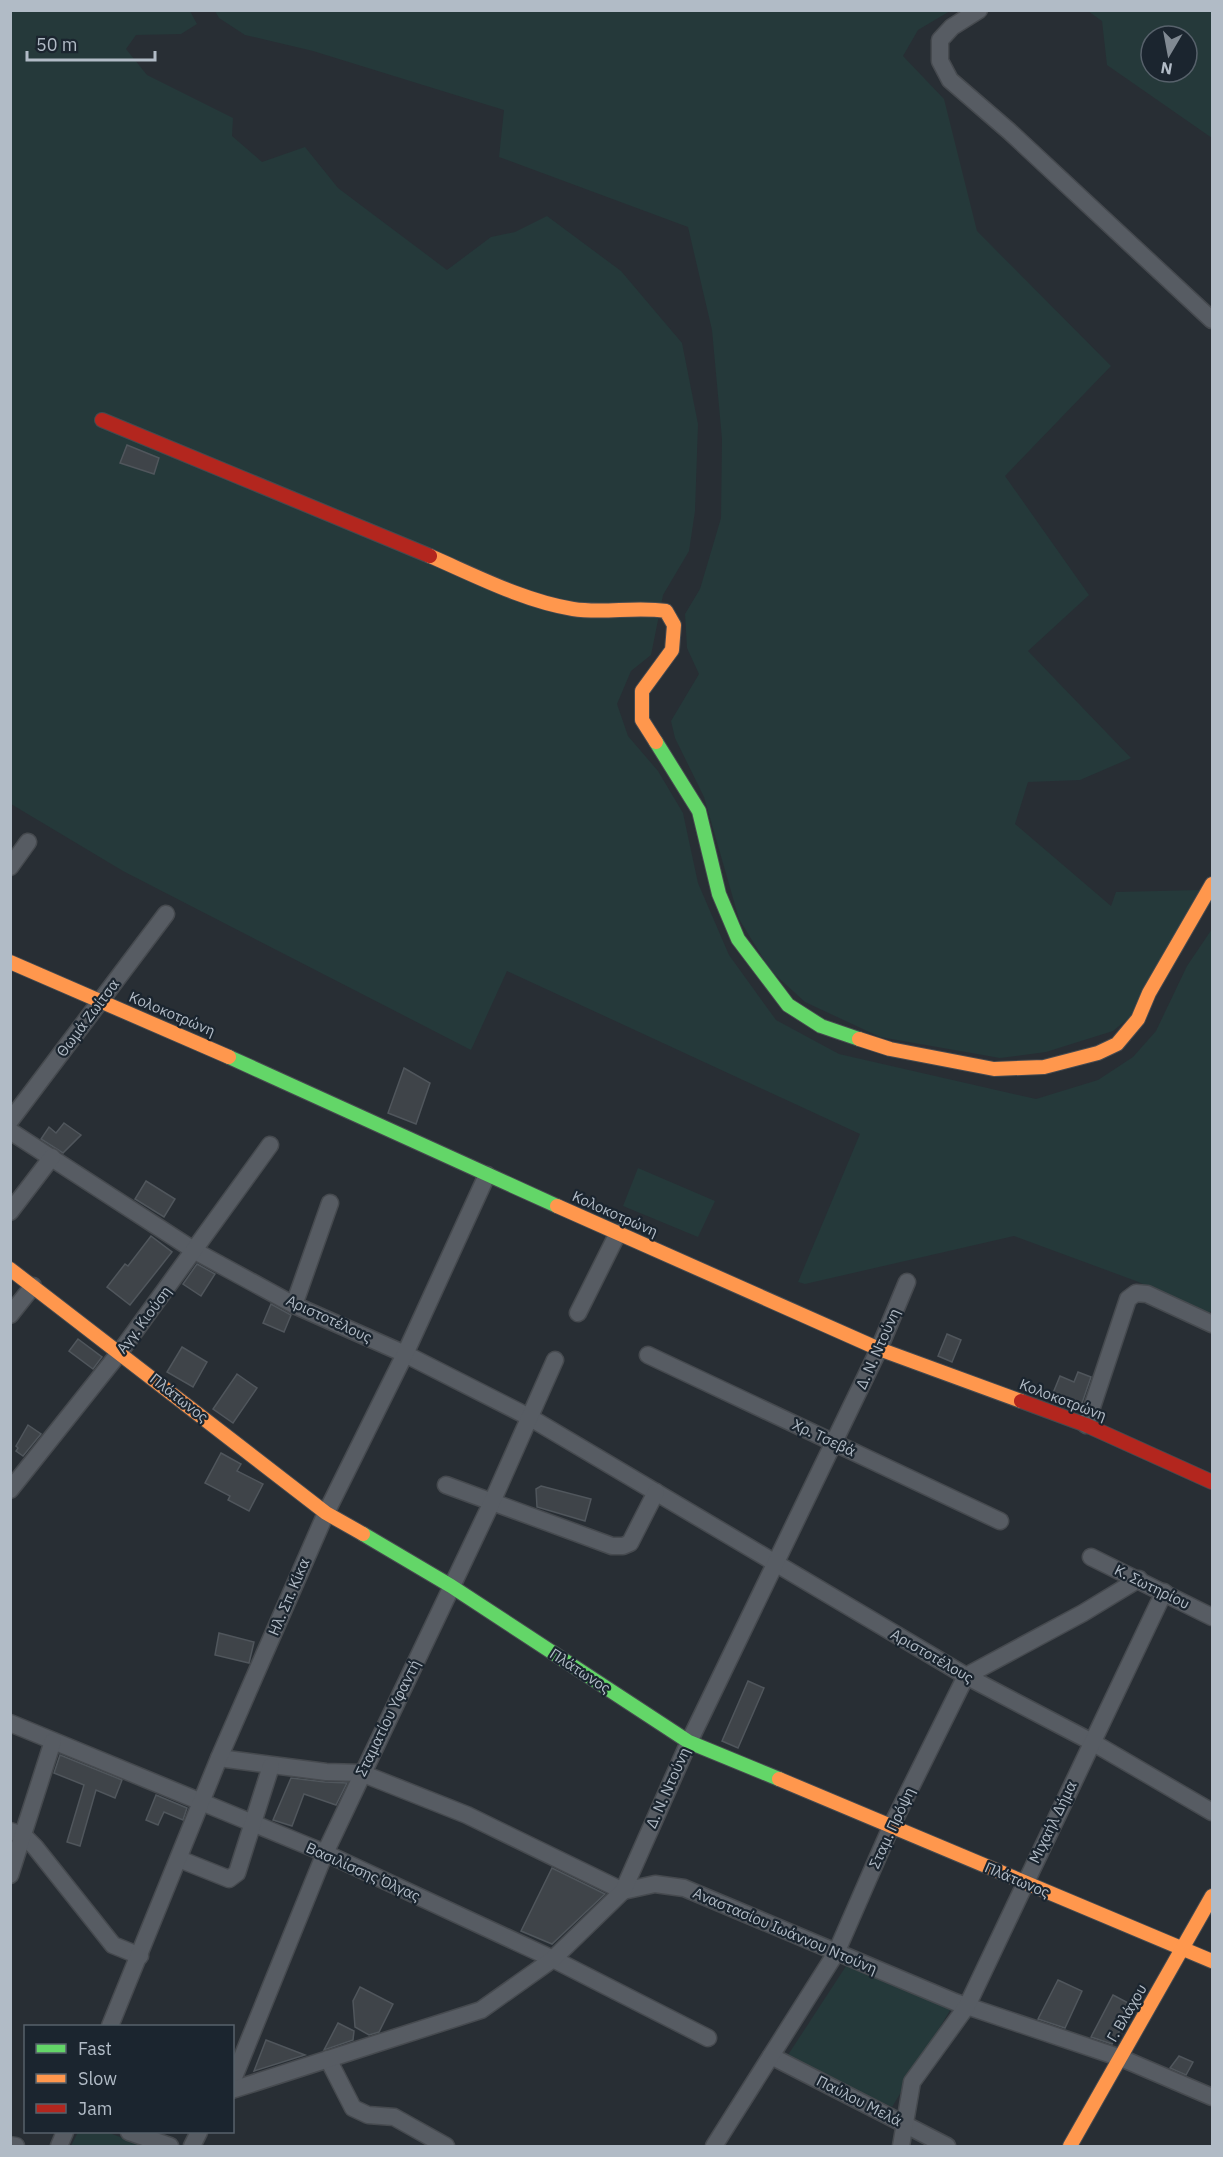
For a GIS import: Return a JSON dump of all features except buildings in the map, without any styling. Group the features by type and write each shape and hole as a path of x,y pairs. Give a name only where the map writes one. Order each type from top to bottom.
{"street":[{"path":"979,10 952,27 940,40 940,61 950,80 1010,131 1212,320"},
{"path":"102,420 508,590 563,608 594,611 654,609 666,611 674,625 672,650 642,691 642,720 699,812 719,894 738,939 788,1005 821,1026 890,1049 994,1069 1044,1067 1098,1053 1118,1044 1138,1019 1149,993 1212,884"},
{"path":"10,867 28,842"},
{"name":"Θωμά Ζωίτσα","path":"10,1121 166,914"},
{"name":"Κολοκοτρώνη","path":"10,962 307,1091 487,1175 879,1349 1086,1425 1212,1482"},
{"name":"Αριστοτέλους","path":"10,1131 195,1251 294,1305 405,1354 529,1417 966,1676 1092,1742 1212,1812"},
{"name":"Αγγ. Κιούση","path":"10,1490 17,1467 120,1352 270,1145"},
{"path":"10,1212 52,1157"},
{"name":"Ηλ. Σπ. Κίκα","path":"110,2025 219,1758 326,1513 405,1354 487,1175"},
{"path":"294,1305 330,1203"},
{"path":"578,1313 618,1233"},
{"name":"Πλάτωνος","path":"10,1269 326,1513 451,1586 689,1742 1212,1961"},
{"name":"Δ. Ν. Ντούνη","path":"234,2089 481,2010 553,1959 622,1891 689,1742 879,1349 906,1282"},
{"path":"10,1315 33,1286"},
{"path":"1086,1425 1128,1299 1136,1293 1147,1294 1212,1324"},
{"name":"Χρ. Τσεβά","path":"648,1355 999,1521"},
{"name":"Σταματίου Υφαντή","path":"234,2077 325,1853 361,1773 492,1502 555,1360"},
{"path":"446,1485 612,1546 623,1546 630,1543 656,1492"},
{"name":"Κ. Σωτηρίου","path":"1090,1557 1212,1617"},
{"path":"966,1676 1139,1580"},
{"name":"Μιχαήλ Δήμα","path":"901,2146 912,2082 967,2006 1164,1592"},
{"name":"Σταμ. Πρόψη","path":"714,2146 836,1953 891,1827 966,1676"},
{"name":"Βασιλίσσης Όλγας","path":"10,1723 201,1804 325,1853 553,1959 708,2038"},
{"path":"10,1875 17,1833 53,1741"},
{"path":"219,1758 327,1773 361,1773 467,1815 622,1891"},
{"path":"179,1859 229,1879 237,1873 271,1766"},
{"path":"17,1833 113,1945 140,1956"},
{"name":"Αναστασίου Ιωάννου Ντούνη","path":"622,1891 655,1884 684,1888 967,2006 1121,2058 1212,2097"},
{"name":"Γ. Βλάχου","path":"1070,2146 1212,1896"},
{"name":"Παύλου Μελά","path":"771,2056 947,2146"},
{"path":"328,2059 353,2108 368,2115 394,2117 446,2146"},
{"path":"132,2133 170,2146"},
{"path":"10,2145 16,2146"}],"green space":[{"path":"10,11 190,11 197,24 181,34 136,35 126,49 147,75 233,118 232,136 262,162 305,147 338,188 447,270 491,237 515,232 547,216 621,271 682,343 698,424 695,511 689,551 663,595 651,655 631,671 617,704 628,736 658,771 683,813 698,883 729,955 776,1020 839,1054 1036,1099 1098,1080 1133,1057 1156,1031 1187,966 1212,929 1212,1309 1209,1314 1136,1281 1014,1236 805,1284 798,1282 860,1134 507,971 471,1050 123,871 11,804"},
{"path":"215,11 950,11 918,30 903,56 944,99 977,231 1111,366 1005,476 1089,595 1028,651 1131,758 1080,780 1028,782 1015,824 1111,906 1116,892 1200,890 1130,1017 1113,1031 1046,1052 1000,1058 880,1037 805,1002 771,971 739,919 704,797 675,738 671,721 699,674 687,648 685,614 700,589 721,518 722,439 712,330 688,227 499,157 504,110 313,51 245,35 219,18"},
{"path":"1088,11 1212,11 1212,138 1107,65 1102,21"},
{"path":"638,1168 715,1201 698,1237 623,1206"},
{"path":"850,1960 955,2002 892,2107 786,2058"},
{"path":"78,2133 110,2133 143,2146 71,2146"}],"traffic: fast":[{"path":"656,742 699,811 719,894 738,939 788,1005 821,1026 859,1039"},
{"path":"229,1057 557,1206"},
{"path":"363,1534 451,1586 689,1742 779,1779"}],"traffic: slow":[{"path":"430,556 500,587 555,605 585,610 666,611 674,625 672,650 642,691 642,720 656,742"},
{"path":"859,1039 890,1049 994,1069 1044,1067 1098,1053 1117,1044 1138,1019 1149,993 1212,884"},
{"path":"10,962 229,1057"},
{"path":"557,1206 879,1349 1021,1401"},
{"path":"10,1269 326,1513 363,1534"},
{"path":"779,1779 1212,1961"},
{"path":"1070,2146 1212,1896"}],"traffic: jam":[{"path":"102,420 430,556"},
{"path":"1021,1401 1086,1425 1212,1482"}]}
